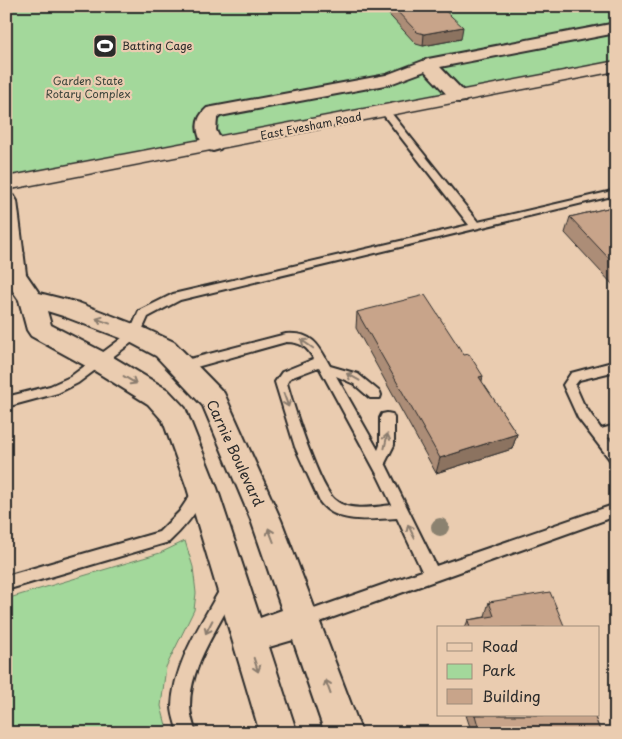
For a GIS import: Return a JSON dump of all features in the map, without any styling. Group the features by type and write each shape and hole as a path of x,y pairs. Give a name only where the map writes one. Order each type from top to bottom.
{"main road":[{"name":"East Evesham Road","path":"6,184 616,66"}],"street":[{"path":"213,145 206,130 208,116 214,112 390,79 428,64 616,28"},
{"path":"428,64 459,97"},
{"path":"6,201 9,251 14,275 31,299 40,330 99,361 158,397 175,416 202,488 279,733"},
{"name":"Carnie Boulevard","path":"31,299 70,309 135,334 165,349 214,400 266,520 344,733"},
{"path":"248,638 303,620"}],"lane":[{"path":"386,112 476,227"},
{"path":"6,402 53,390 74,380 135,334 144,314 178,297 476,227 611,194 616,191"},
{"path":"182,366 273,340 296,337 313,346 378,464 432,575"},
{"path":"375,395 360,380 344,372 324,366 286,375 280,382 324,500 331,506 358,514 402,511"},
{"path":"616,366 575,376 569,384 573,400 582,416 616,457"},
{"path":"378,464 387,445 387,418"},
{"path":"598,435 616,430"},
{"path":"6,583 164,537 175,527 193,504 202,488"},
{"path":"303,620 616,510"},
{"path":"187,733 181,708 192,661 231,584"}],"green space":[{"name":"Garden State Rotary Complex","path":"6,6 616,6 616,66 6,184"},
{"path":"185,541 193,567 196,593 194,610 166,667 161,706 168,733 6,733 6,599 160,553"}],"building":[{"path":"392,6 440,6 463,27 424,34 417,32"},
{"path":"616,206 616,266 570,217"},
{"path":"425,295 464,355 469,354 483,376 479,377 517,434 440,458 357,312"},
{"path":"550,592 564,626 470,626 468,620 494,616 489,602"},
{"path":"475,716 594,716 601,733 480,733"}],"place":[{"name":"Batting Cage","path":"105,46"}]}
